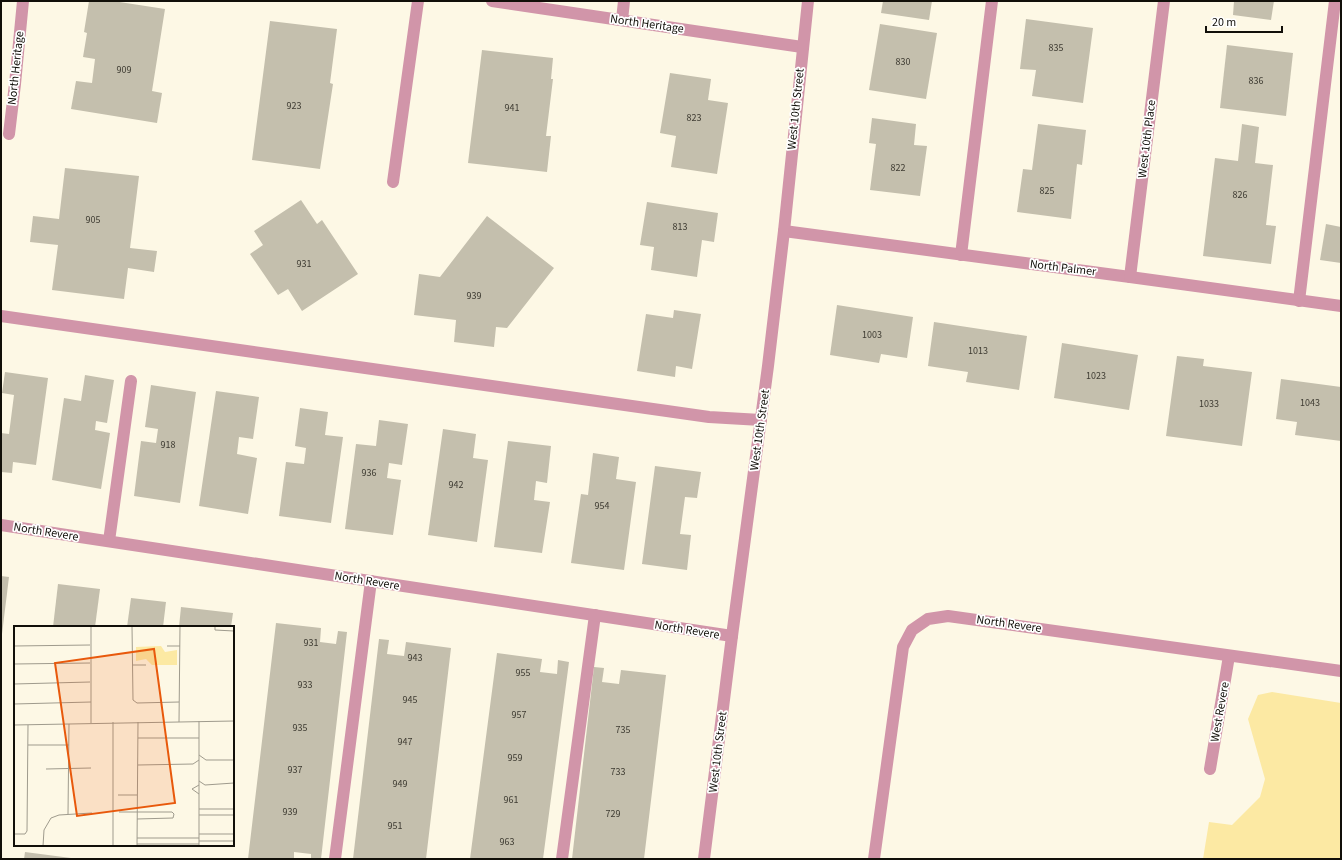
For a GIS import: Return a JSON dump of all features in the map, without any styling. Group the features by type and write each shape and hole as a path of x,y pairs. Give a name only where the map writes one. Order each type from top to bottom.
{"street":[{"name":"North Heritage","path":"9,134 23,1"},
{"path":"393,182 418,1"},
{"name":"North Heritage","path":"492,1 802,47"},
{"path":"622,20 624,1"},
{"name":"West 10th Street","path":"704,859 784,232 802,47 808,1"},
{"path":"961,255 992,1"},
{"name":"West 10th Place","path":"1130,277 1164,1"},
{"path":"1299,301 1335,1"},
{"name":"North Palmer","path":"784,232 1341,306"},
{"path":"1,316 709,417 761,420"},
{"path":"109,541 131,381"},
{"name":"North Revere","path":"1,525 732,636"},
{"path":"334,859 371,581"},
{"path":"562,859 596,616"},
{"name":"North Revere","path":"874,859 903,647 912,630 928,619 948,616 1341,671"},
{"name":"West Revere","path":"1210,769 1229,656"}],"shaded area":[{"path":"1272,692 1341,703 1341,859 1203,859 1209,822 1232,825 1260,797 1265,779 1248,719 1258,695"}],"building":[{"path":"89,1 113,1 165,9 152,91 162,93 157,123 71,109 76,81 92,83 95,59 83,57 87,33 84,32"},
{"path":"883,1 932,1 929,20 881,13"},
{"path":"1234,1 1274,1 1271,20 1233,15"},
{"path":"1026,19 1093,28 1083,103 1032,96 1036,70 1020,69"},
{"path":"270,21 337,29 330,83 333,84 320,169 252,160"},
{"path":"880,24 937,33 926,99 869,90"},
{"path":"1227,45 1293,53 1286,116 1220,108"},
{"path":"482,50 553,58 551,79 553,79 546,136 551,136 547,172 468,163"},
{"path":"670,73 711,79 708,100 728,103 717,174 671,167 676,136 660,133"},
{"path":"872,118 916,124 914,145 927,146 920,196 870,190 876,144 869,143"},
{"path":"1038,124 1086,130 1082,165 1077,164 1071,219 1017,212 1023,169 1032,170"},
{"path":"1242,124 1259,127 1255,163 1273,165 1266,225 1276,226 1271,264 1203,256 1215,158 1238,161"},
{"path":"65,168 139,176 130,248 157,251 154,272 128,268 124,299 52,290 58,245 30,242 33,216 59,219"},
{"path":"301,200 317,224 322,220 358,274 302,311 288,289 278,295 250,254 263,245 254,231"},
{"path":"647,202 718,213 714,242 702,240 697,277 651,270 654,247 640,245"},
{"path":"487,216 554,268 507,328 496,327 494,347 454,342 456,320 414,315 419,274 440,277"},
{"path":"1326,224 1341,227 1341,263 1320,260"},
{"path":"837,305 913,317 907,358 881,354 879,363 830,355"},
{"path":"674,310 701,314 692,369 676,366 675,377 637,371 646,314 673,318"},
{"path":"934,322 1027,336 1019,390 966,382 968,372 928,366"},
{"path":"1062,343 1138,355 1129,410 1054,398"},
{"path":"1177,356 1204,359 1203,366 1252,372 1242,446 1166,436"},
{"path":"5,372 48,378 36,465 13,462 12,473 1,472 1,433 9,434 14,395 2,393"},
{"path":"85,375 114,380 107,423 96,421 95,430 110,433 101,489 52,480 64,398 81,401"},
{"path":"1281,379 1341,387 1341,441 1295,435 1297,422 1276,419"},
{"path":"151,385 196,392 180,503 134,496 141,441 156,443 158,429 145,427"},
{"path":"216,391 259,397 253,439 239,437 237,454 257,458 248,514 199,506"},
{"path":"300,408 328,412 325,435 343,437 331,523 279,516 286,462 304,464 306,448 295,446"},
{"path":"379,420 408,424 402,465 389,463 387,478 401,480 393,535 345,529 356,444 376,446"},
{"path":"443,429 476,434 473,458 488,460 477,542 428,535"},
{"path":"508,441 551,446 547,483 536,481 534,500 550,502 542,553 494,547"},
{"path":"593,453 619,457 616,479 636,482 624,570 571,563 581,494 588,495"},
{"path":"655,466 701,472 697,498 685,497 680,534 691,535 687,570 642,564"},
{"path":"1,576 9,577 2,634 1,634"},
{"path":"58,584 100,589 95,626 53,626"},
{"path":"131,598 166,602 163,626 127,626"},
{"path":"181,607 233,613 231,626 179,626"},
{"path":"276,623 321,628 320,642 336,644 338,631 347,632 321,859 311,859 311,854 294,852 294,859 248,859"},
{"path":"379,639 389,640 387,654 404,656 406,642 451,648 426,859 353,859"},
{"path":"497,653 542,659 540,672 557,674 558,660 569,662 543,859 470,859"},
{"path":"594,667 604,668 602,682 619,684 621,670 666,675 644,859 572,859"},
{"path":"25,852 71,858 71,859 24,859"}]}
